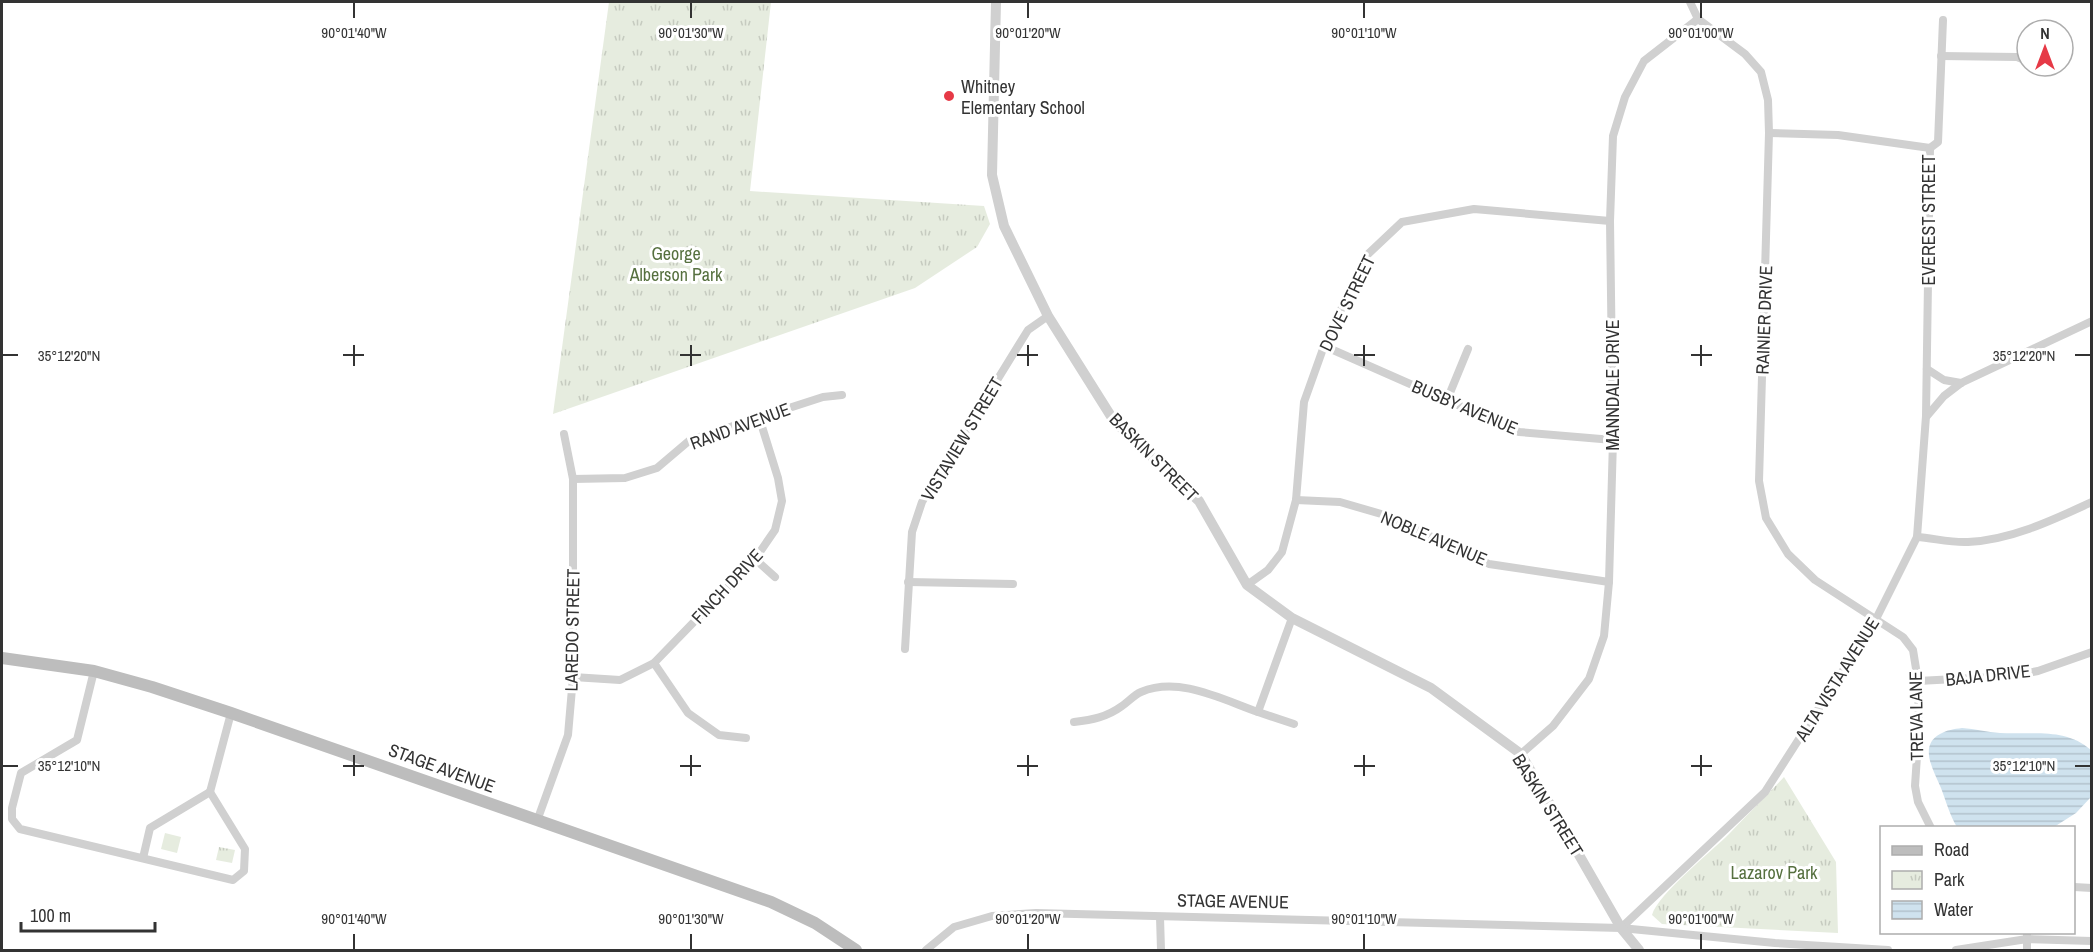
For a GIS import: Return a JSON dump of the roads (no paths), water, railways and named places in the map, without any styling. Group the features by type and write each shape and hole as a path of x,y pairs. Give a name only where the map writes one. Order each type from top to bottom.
{"main road":[{"name":"STAGE AVENUE","path":"2,658 94,671 231,713 771,902 815,923 856,951"}],"street":[{"name":"BASKIN STREET","path":"996,2 992,175 1005,226 1048,316 1114,421 1199,501 1247,585 1292,618 1431,688 1521,754 1621,928 1639,951"},
{"name":"RAINIER DRIVE","path":"1690,2 1698,19 1745,54 1761,72 1768,100 1759,481 1766,518 1788,554 1815,580 1876,619"},
{"name":"MANNDALE DRIVE","path":"1521,754 1553,726 1589,679 1604,636 1609,582 1613,440 1610,221 1613,136 1625,97 1644,61 1698,19"},
{"path":"1930,148 1938,142 1943,20"},
{"path":"1941,56 2015,57"},
{"name":"EVEREST STREET","path":"1769,133 1838,135 1930,148 1926,416"},
{"name":"DOVE STREET","path":"1247,585 1268,570 1282,552 1296,500 1304,402 1324,346 1366,256 1402,222 1474,209 1610,221"},
{"name":"VISTAVIEW STREET","path":"905,649 912,532 922,502 1028,330 1048,316"},
{"path":"1926,416 1944,396 1961,383 2091,321"},
{"name":"BUSBY AVENUE","path":"1324,346 1519,432 1613,440"},
{"path":"1447,400 1468,349"},
{"path":"1927,369 1944,380 1961,383"},
{"name":"RAND AVENUE","path":"573,479 626,478 657,468 690,440 823,397 842,395"},
{"name":"ALTA VISTA AVENUE","path":"1621,928 1765,792 1876,619 1917,537 1926,416"},
{"name":"FINCH DRIVE","path":"573,677 620,680 654,663 755,559 776,530 782,501 778,478 759,417"},
{"name":"LAREDO STREET","path":"537,821 568,735 573,677 573,479 564,434"},
{"name":"NOBLE AVENUE","path":"1296,500 1340,502 1388,516 1489,564 1609,582"},
{"path":"1917,537 1967,542 2006,537 2057,518 2091,502"},
{"path":"755,559 775,577"},
{"path":"908,582 1013,584"},
{"path":"1258,711 1292,618"},
{"name":"TREVA LANE","path":"1876,619 1903,637 1912,650 1918,681 1919,726 1915,786 1918,802 1930,826"},
{"name":"BAJA DRIVE","path":"1918,681 2012,676 2038,670 2091,652"},
{"path":"654,663 688,713 719,735 746,738"},
{"path":"94,671 76,740 21,773 12,808 12,819 20,829 233,880 244,871 245,849 210,792"},
{"path":"1074,722 1100,719 1120,708 1138,693 1161,686 1186,688 1294,724"},
{"path":"143,858 150,828 210,792 231,713"},
{"path":"2075,887 2091,888"},
{"name":"STAGE AVENUE","path":"926,951 954,927 992,916 1036,913 1621,928 1888,951"},
{"path":"1160,917 1161,951"},
{"path":"2027,936 2027,951"},
{"path":"1956,951 2027,936 2091,940"}],"water":[{"path":"1962,728 2000,733 2048,734 2070,738 2081,743 2091,750 2091,797 2076,813 2056,826 1956,826 1932,767 1929,752 1933,739 1948,731"}],"place":[{"name":"Whitney Elementary School","path":"949,96"}],"park label":[{"name":"George Alberson Park","path":"676,263"},
{"name":"Lazarov Park","path":"1774,872"}]}
